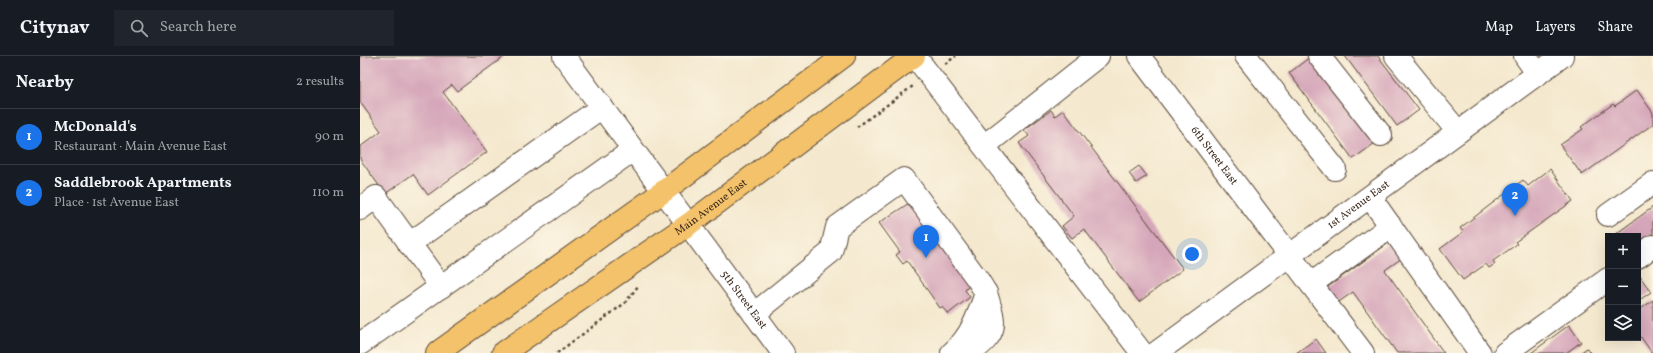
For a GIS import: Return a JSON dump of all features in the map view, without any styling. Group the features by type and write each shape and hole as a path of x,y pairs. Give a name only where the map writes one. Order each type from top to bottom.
{"main road":[{"path":"437,353 664,191 844,56"},
{"name":"Main Avenue East","path":"503,353 689,224 915,56"}],"street":[{"name":"5th Street East","path":"564,56 783,353"},
{"path":"915,56 1142,353"},
{"path":"984,146 1098,56"},
{"name":"6th Street East","path":"1139,56 1363,353"},
{"path":"1318,56 1381,135"},
{"path":"1396,56 1458,132"},
{"path":"1525,56 1538,74"},
{"name":"1st Avenue East","path":"1156,353 1562,56"},
{"path":"1252,58 1335,169"},
{"path":"409,244 602,107"},
{"path":"360,344 633,150"},
{"path":"754,314 831,252 837,227 904,178 986,293 994,319 993,331 982,344 970,353"},
{"path":"1608,216 1653,182"},
{"path":"360,209 376,197 441,287"},
{"path":"1370,197 1480,353"},
{"path":"1311,284 1391,226"},
{"path":"1641,255 1653,246"},
{"path":"1505,353 1605,280"},
{"path":"952,353 963,344 979,316 986,293"}],"path":[{"path":"557,353 625,303 641,281"}],"building":[{"path":"360,56 505,56 457,91 452,85 443,92 487,152 428,195 413,174 385,194 360,159 360,147 381,131 360,102"},
{"path":"1345,56 1378,56 1419,110 1397,126"},
{"path":"1310,57 1375,143 1353,159 1289,73"},
{"path":"1637,90 1653,113 1653,124 1582,175 1560,145 1583,129 1581,127 1613,104 1615,106"},
{"path":"1051,110 1055,116 1063,110 1183,269 1139,302 1084,229 1072,238 1062,226 1074,216 1019,143 1029,136 1024,130"},
{"path":"1139,166 1147,176 1136,183 1129,173"},
{"path":"1550,169 1573,201 1515,242 1517,244 1493,261 1495,264 1489,268 1486,264 1463,280 1440,249 1463,232 1460,228 1523,180 1528,186"},
{"path":"909,203 970,285 965,290 970,297 948,314 942,307 940,308 907,261 903,264 896,255 900,252 879,223"},
{"path":"1653,207 1653,233 1641,242 1641,233 1617,233"},
{"path":"1390,242 1402,258 1385,270 1444,353 1397,353 1353,292 1336,304 1325,289"},
{"path":"1641,278 1651,292 1641,299"},
{"path":"1653,300 1653,353 1641,337 1641,309"},
{"path":"1569,325 1581,342 1566,353 1531,353"},
{"path":"1316,339 1326,353 1296,353"},
{"path":"1587,348 1590,353 1580,353"}],"place":[{"name":"Saddlebrook Apartments","path":"1515,216"},
{"name":"McDonald's","path":"926,258"}]}
